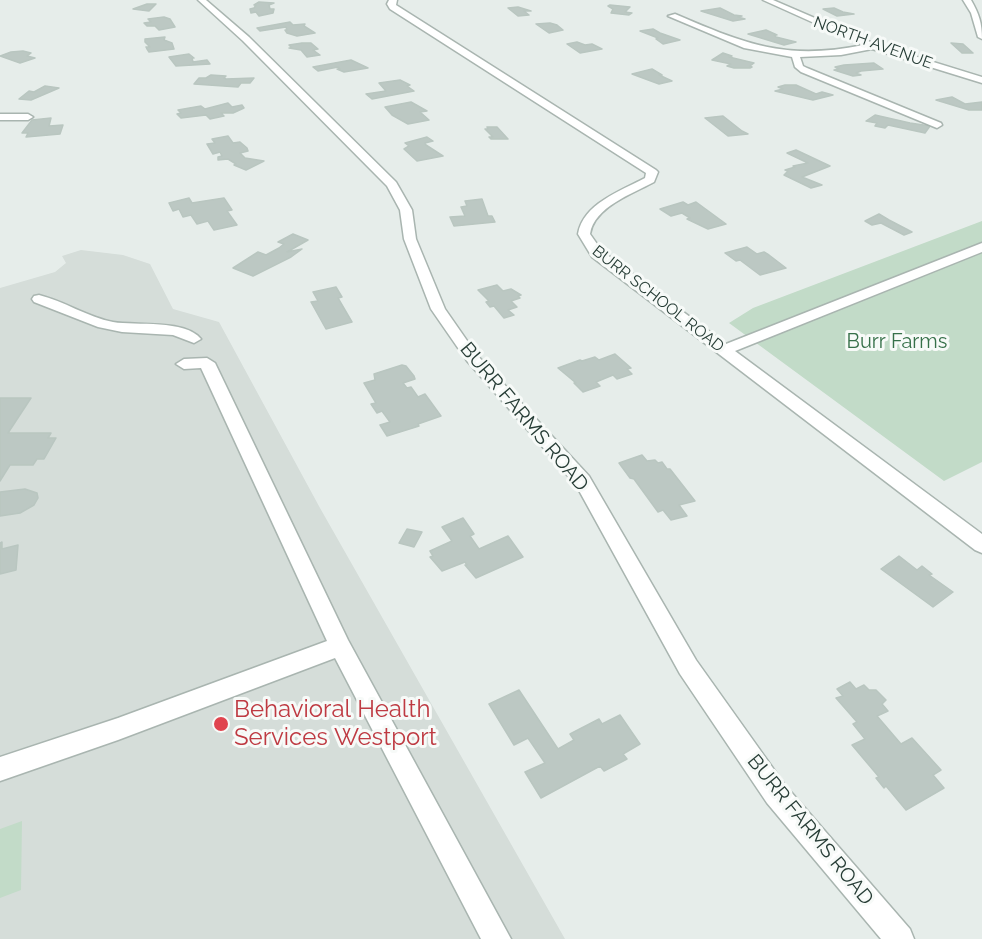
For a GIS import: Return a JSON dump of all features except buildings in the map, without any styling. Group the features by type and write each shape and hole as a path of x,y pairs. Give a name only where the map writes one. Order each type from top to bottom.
{"street":[{"name":"BURR FARMS ROAD","path":"202,0 246,39 392,184 406,210 410,239 438,309 472,358 583,481 687,667 776,794 900,939"},
{"name":"BURR SCHOOL ROAD","path":"393,0 391,4 393,7 652,172 650,180 595,212 586,222 584,234 597,254 982,545"},
{"name":"NORTH AVENUE","path":"767,0 872,46 982,80"},
{"path":"967,0 975,13 982,37"},
{"path":"672,16 747,48 795,56 825,55 872,46"},
{"path":"795,56 799,67 804,70 937,125"},
{"path":"0,117 28,117"},
{"path":"723,350 982,247"},
{"path":"39,299 104,324 132,329 172,331 194,339"},
{"path":"184,363 207,363 340,646 497,939"},
{"path":"0,769 129,725 340,646"}],"shaded area":[{"name":"Behavioral Health Services Westport","path":"81,250 123,255 150,264 173,309 219,322 320,508 565,939 0,939 0,288 55,272 66,263 62,256"}],"green space":[{"name":"Burr Farms","path":"982,221 982,462 944,481 729,323 753,308"},
{"path":"22,821 21,890 0,898 0,829"}],"place":[{"name":"Behavioral Health Services Westport","path":"221,724"}]}
